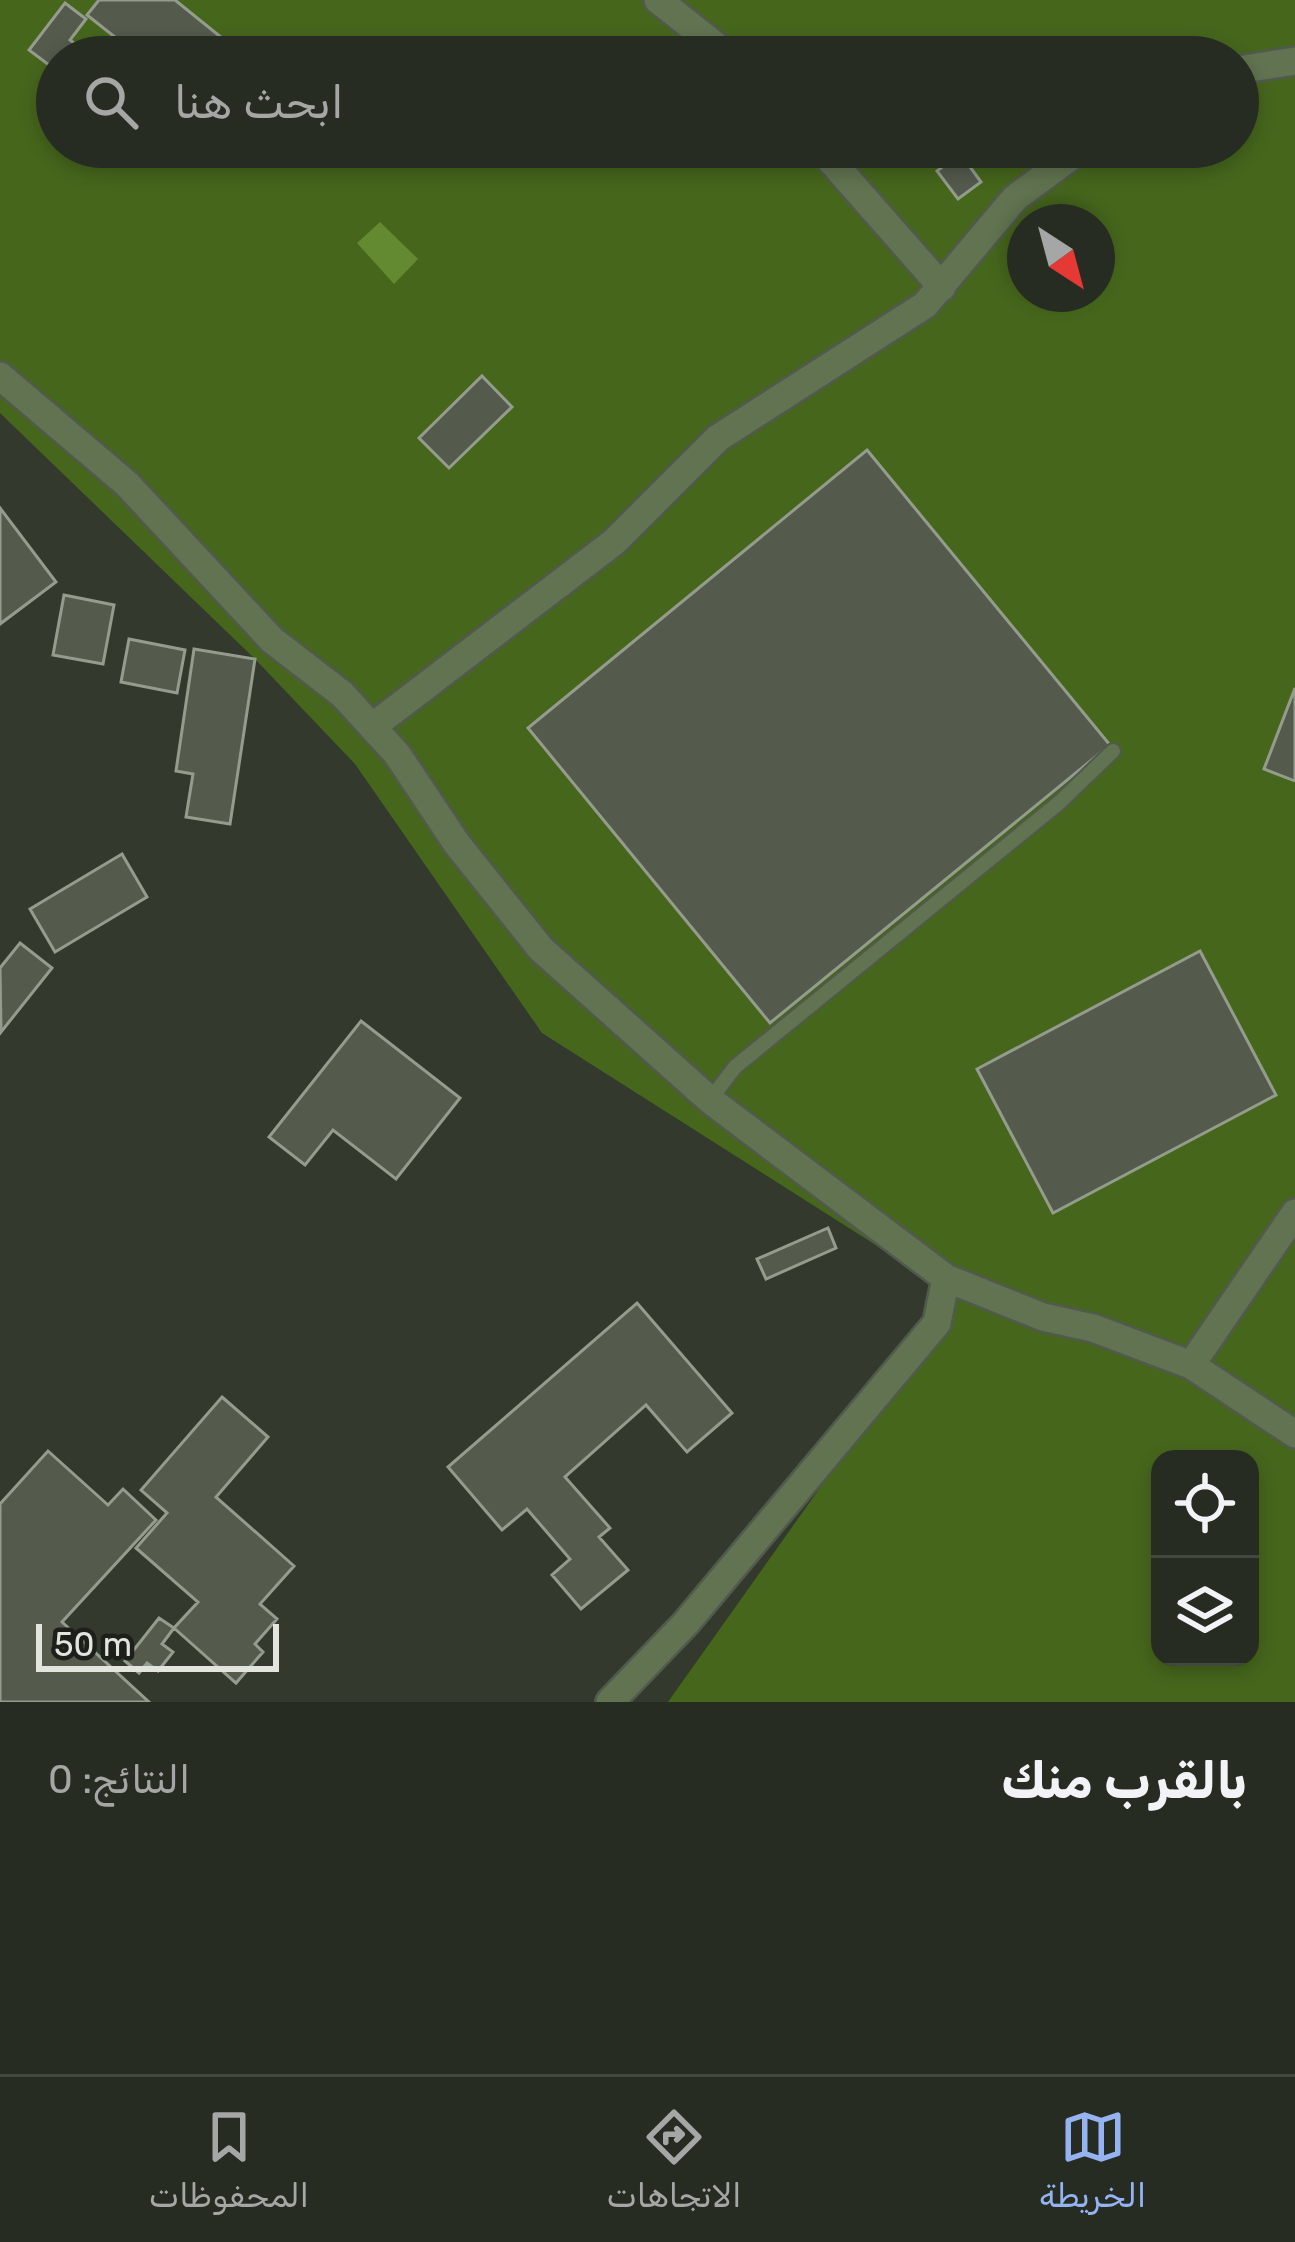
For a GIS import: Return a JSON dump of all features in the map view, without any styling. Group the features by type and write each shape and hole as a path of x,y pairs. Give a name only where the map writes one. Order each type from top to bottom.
{"street":[{"path":"658,0 703,36"},
{"path":"1259,67 1295,61"},
{"path":"837,168 942,287"},
{"path":"372,728 614,542 718,439 893,329 942,287 1016,198 1056,168"},
{"path":"0,376 127,484 272,640 342,694 541,949 710,1100 946,1277 1043,1317 1094,1328 1192,1365 1295,1435"},
{"path":"1192,1365 1295,1213"},
{"path":"610,1702 686,1623 937,1324 946,1277"}],"lane":[{"path":"710,1100 735,1067 1060,802 1113,751"}],"shaded area":[{"path":"0,0 1295,0 1295,1702 668,1702 956,1296 542,1033 355,764 255,659 0,413"},
{"path":"380,222 418,259 394,284 357,243"}],"building":[{"path":"99,0 175,0 220,36 114,36 87,15"},
{"path":"65,3 86,19 73,36 40,36"},
{"path":"971,168 981,182 958,199 937,171"},
{"path":"482,376 512,407 449,468 419,438"},
{"path":"867,450 1110,745 770,1023 528,728"},
{"path":"0,508 56,582 0,624"},
{"path":"64,595 114,605 103,664 53,655"},
{"path":"129,639 185,650 177,693 121,682"},
{"path":"194,649 255,659 230,824 186,817 193,774 176,771"},
{"path":"1295,688 1295,781 1264,769"},
{"path":"122,854 147,897 55,952 30,909"},
{"path":"20,943 52,968 1,1032 0,968"},
{"path":"1200,951 1276,1095 1053,1213 977,1069"},
{"path":"361,1021 460,1098 396,1179 333,1130 305,1165 269,1137"},
{"path":"828,1228 836,1248 766,1279 757,1259"},
{"path":"637,1303 732,1413 687,1452 646,1405 565,1477 610,1528 599,1537 628,1570 581,1609 552,1575 570,1559 527,1509 502,1530 448,1467"},
{"path":"222,1397 268,1437 216,1497 294,1566 260,1604 277,1619 255,1644 263,1652 236,1683 174,1628 198,1602 136,1548 167,1513 141,1490"},
{"path":"48,1451 108,1505 123,1489 156,1520 62,1622 149,1702 0,1702 0,1504"},
{"path":"159,1618 174,1628 162,1644 173,1652 158,1671 147,1663 139,1673 125,1661"}]}
